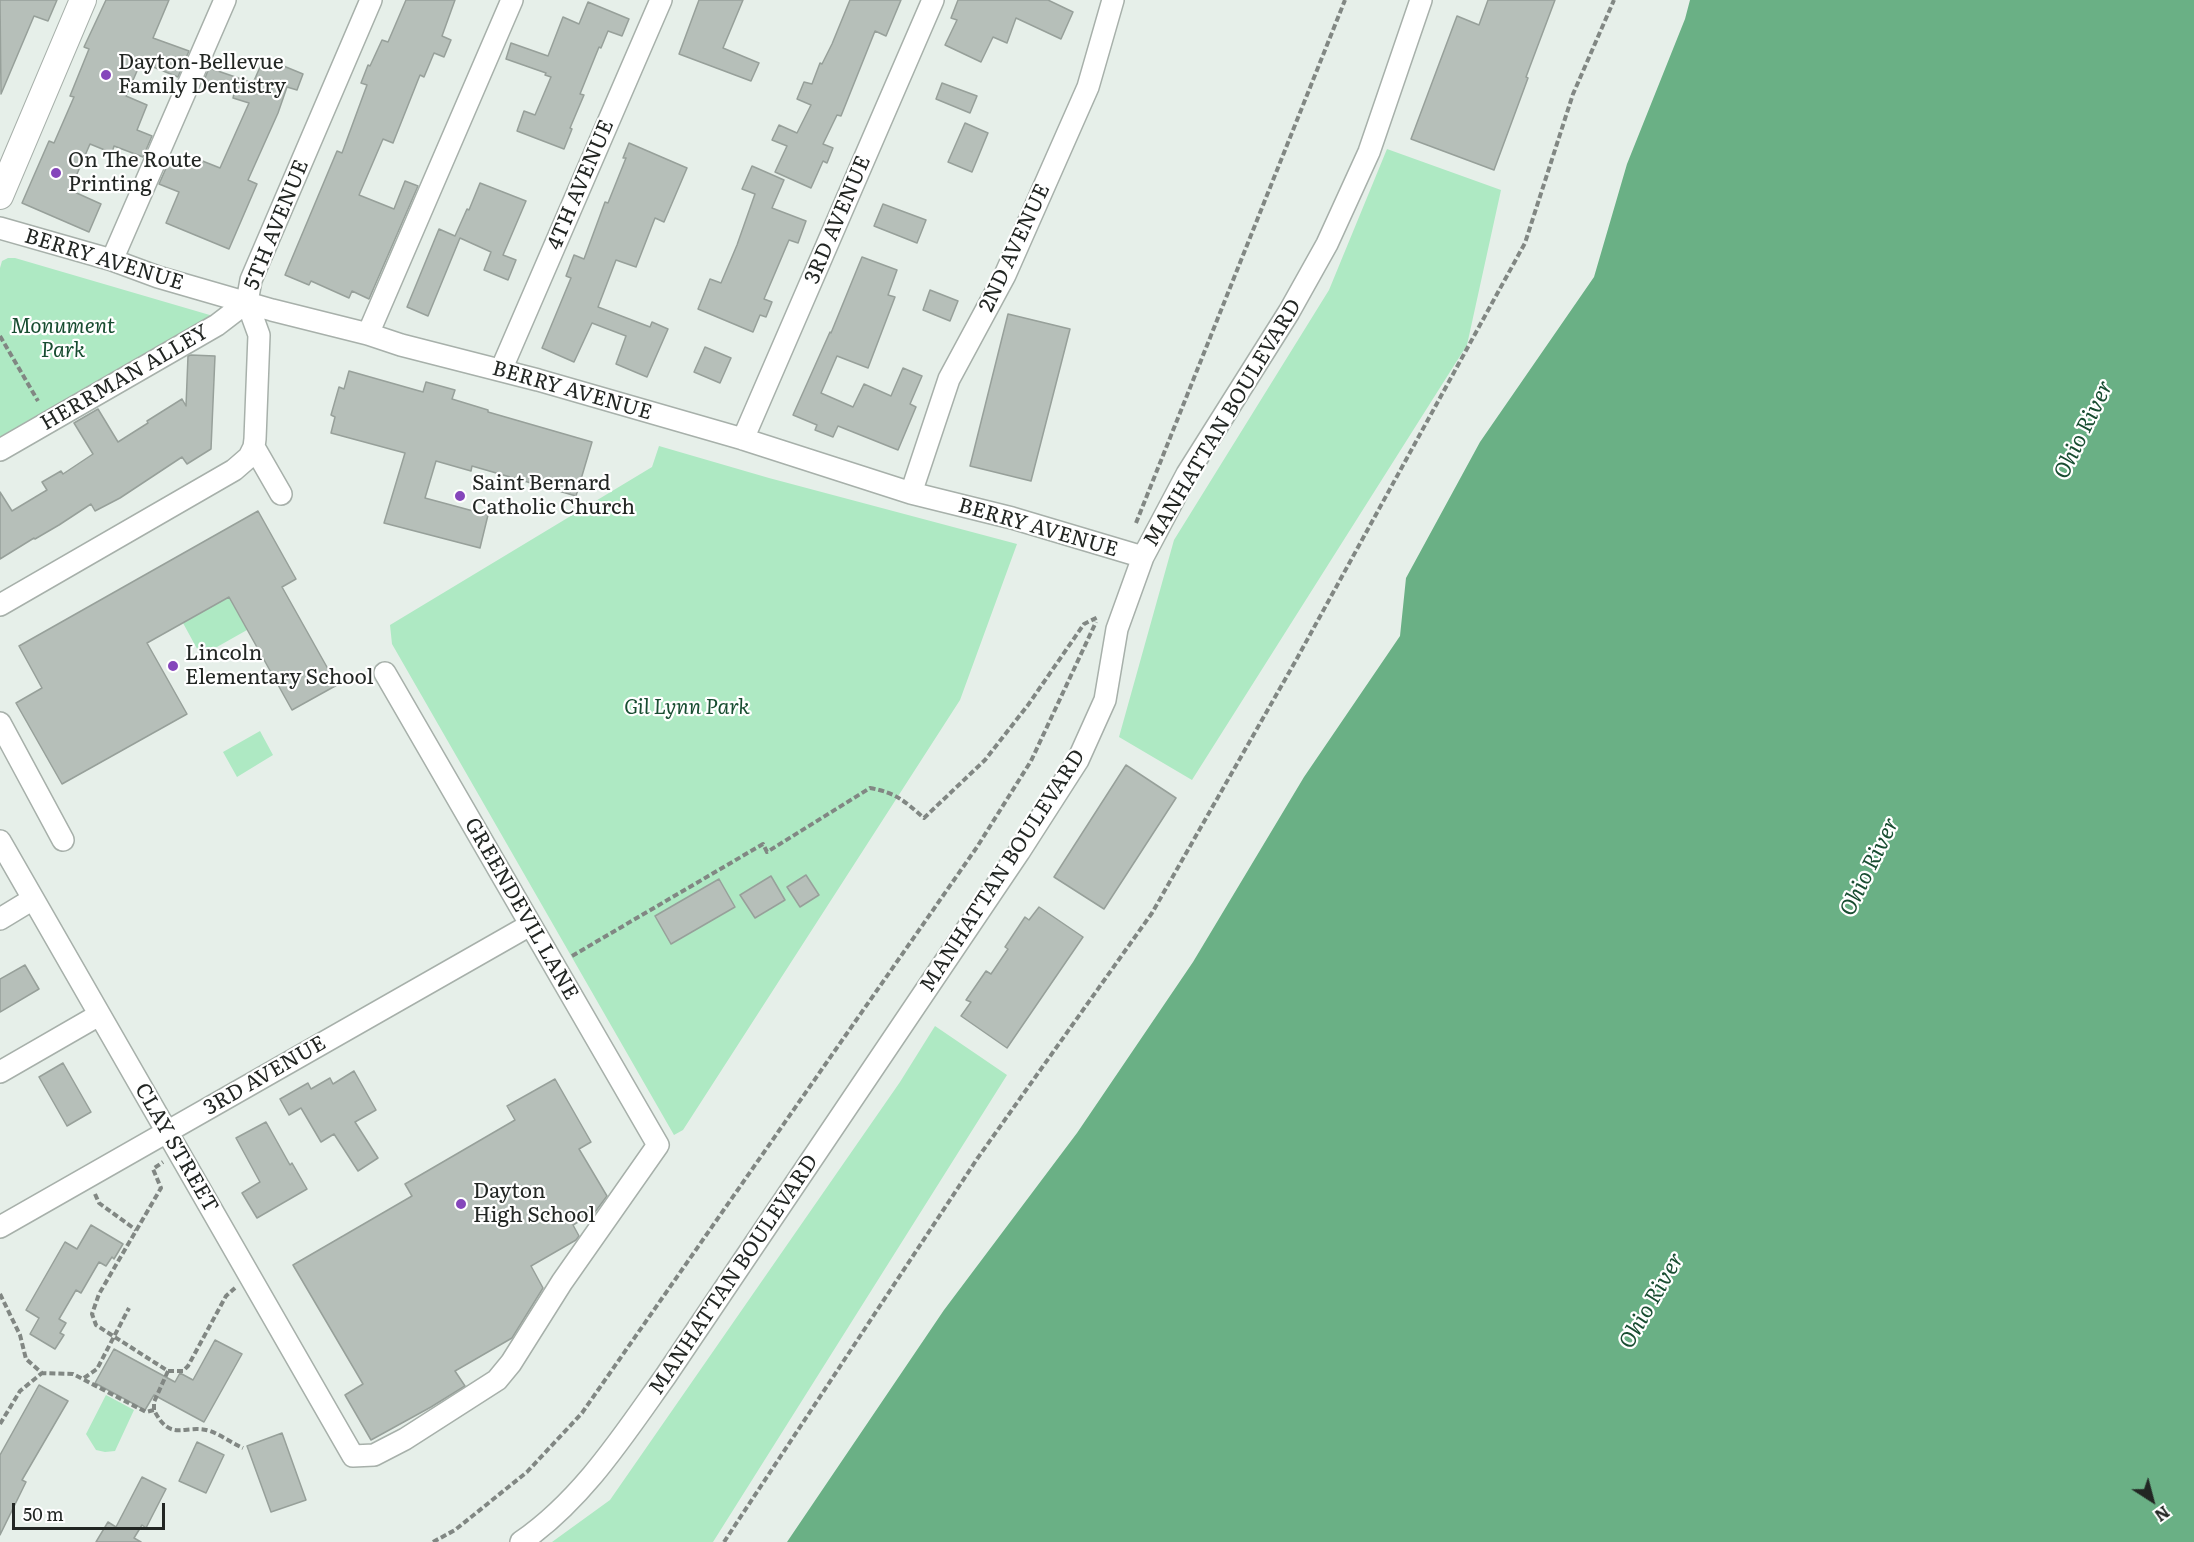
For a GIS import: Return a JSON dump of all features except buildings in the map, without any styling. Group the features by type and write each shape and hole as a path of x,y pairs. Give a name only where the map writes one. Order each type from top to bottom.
{"main road":[{"path":"0,196 83,0"}],"street":[{"path":"112,260 225,0"},
{"name":"5TH AVENUE","path":"254,447 258,408 259,335 247,302 251,280 371,0"},
{"path":"368,334 512,0"},
{"name":"4TH AVENUE","path":"501,370 661,0"},
{"name":"3RD AVENUE","path":"743,439 933,0"},
{"name":"2ND AVENUE","path":"911,493 949,379 1005,275 1088,87 1113,0"},
{"name":"MANHATTAN BOULEVARD","path":"522,1542 582,1488 618,1444 1019,852 1078,760 1105,700 1117,629 1134,554 1288,312 1327,244 1369,152 1421,0"},
{"name":"BERRY AVENUE","path":"0,228 112,260 158,277 401,345 501,370 743,439 911,493 1012,518 1134,554"},
{"name":"HERRMAN ALLEY","path":"0,450 217,325 247,302"},
{"path":"0,605 234,470 243,463 254,447 281,494"},
{"name":"GREENDEVIL LANE","path":"353,1456 374,1455 405,1439 497,1380 511,1363 562,1282 658,1145 385,673"},
{"path":"0,723 63,840"},
{"name":"CLAY STREET","path":"0,841 353,1456"},
{"path":"0,919 33,899"},
{"name":"3RD AVENUE","path":"0,1227 530,925"},
{"path":"0,1072 99,1015"}],"path":[{"path":"1134,554 1345,0"},
{"path":"724,1542 977,1159 1152,914 1295,662 1525,243 1573,94 1614,0"},
{"path":"0,336 38,401"},
{"path":"434,1542 455,1530 527,1472 582,1413 977,847 1031,761 1098,617 1084,624 1028,705 985,760 924,818 898,796 870,788 767,852 762,844 554,966"},
{"path":"178,1152 153,1169 161,1188 99,1294 92,1314 96,1325 168,1371 183,1371 189,1366 226,1296 249,1276"},
{"path":"87,1178 99,1203 136,1230"},
{"path":"0,1294 20,1335 26,1359 42,1373 73,1374 146,1412 153,1410"},
{"path":"84,1378 97,1369 129,1308"},
{"path":"168,1371 154,1402 153,1410 160,1424 176,1431 208,1430 243,1449"},
{"path":"0,1424 20,1391 42,1373"}],"green space":[{"path":"1387,149 1501,190 1467,345 1192,780 1119,737 1174,540 1329,290"},
{"name":"Monument Park","path":"15,258 220,318 0,446 0,268 2,261"},
{"name":"Gil Lynn Park","path":"659,446 769,478 1017,544 960,700 683,1130 674,1135 392,644 390,625 652,467"},
{"path":"229,597 247,630 201,656 183,623"},
{"path":"260,731 273,755 237,777 223,752"},
{"path":"935,1026 1007,1075 713,1542 552,1542 610,1500 900,1082"},
{"path":"106,1395 134,1410 115,1451 105,1452 96,1450 86,1434"}],"water":[{"name":"Ohio River","path":"1690,0 2194,0 2194,1542 787,1542 944,1310 1077,1133 1193,962 1304,777 1400,636 1406,578 1480,442 1594,277 1627,164 1685,19"}],"place":[{"name":"Dayton-Bellevue Family Dentistry","path":"106,75"},
{"name":"On The Route Printing","path":"56,173"},
{"name":"Saint Bernard Catholic Church","path":"460,496"},
{"name":"Lincoln Elementary School","path":"173,666"},
{"name":"Dayton High School","path":"461,1204"}]}
